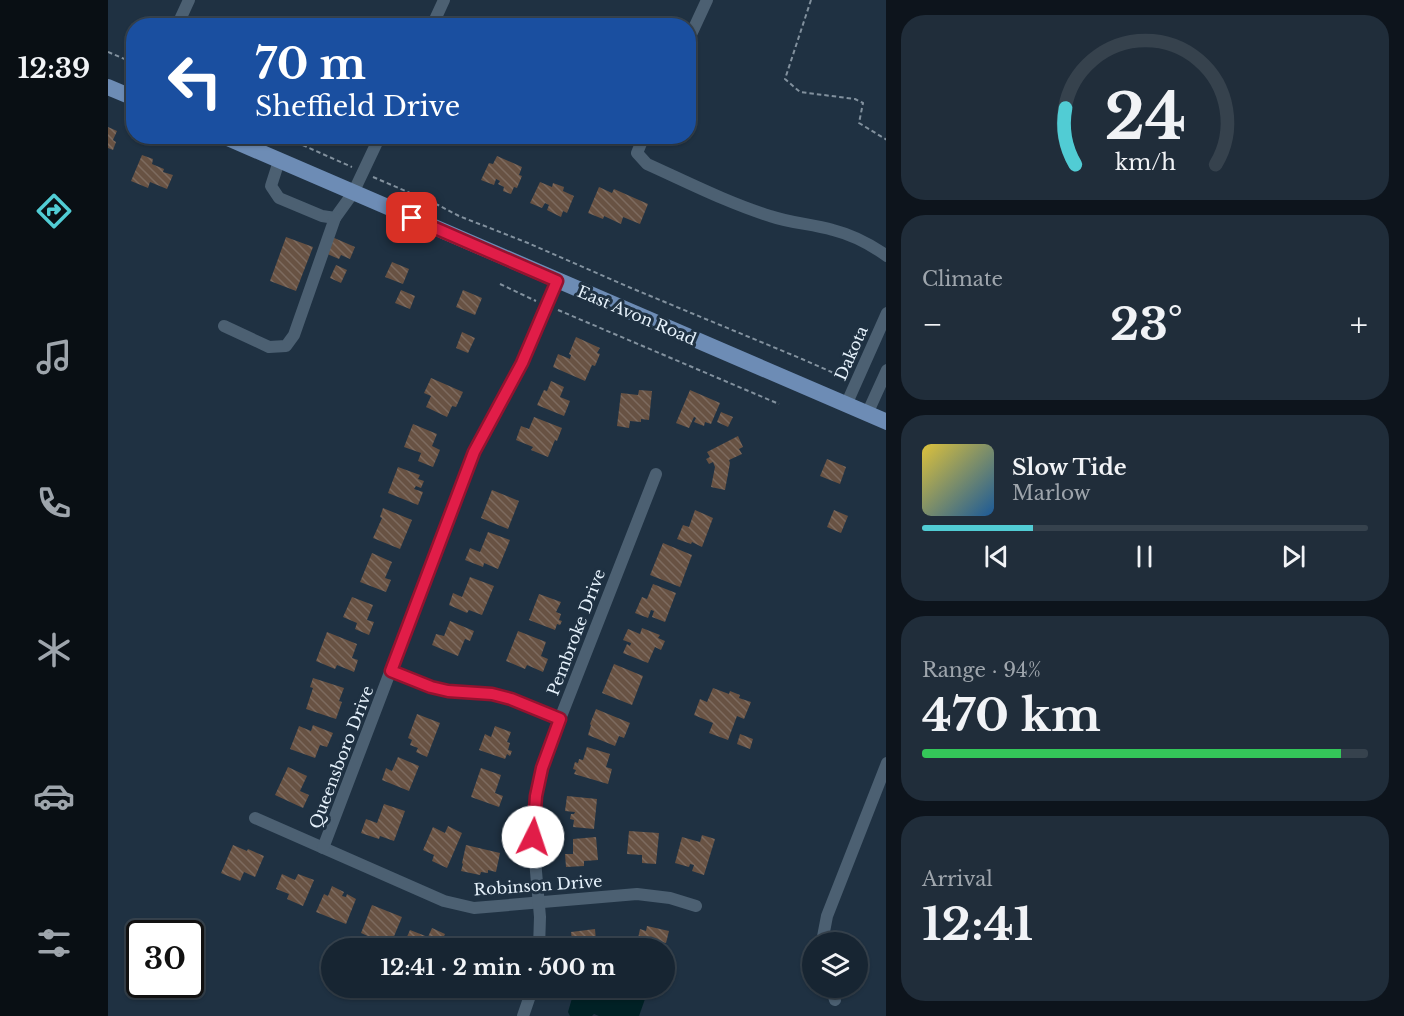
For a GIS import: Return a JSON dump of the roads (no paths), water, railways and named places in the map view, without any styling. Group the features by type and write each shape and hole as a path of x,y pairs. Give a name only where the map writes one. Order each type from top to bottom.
{"main road":[{"path":"108,87 126,95"},
{"name":"East Avon Road","path":"240,144 886,422"}],"street":[{"path":"181,18 189,0"},
{"path":"436,18 444,0"},
{"path":"696,23 707,0"},
{"path":"224,326 269,347 286,346 294,335 335,218 353,193 376,144"},
{"path":"641,144 637,153 647,164 773,218 857,237 886,256"},
{"path":"279,161 271,186 279,198 322,216 335,218"},
{"name":"Queensboro Drive","path":"323,848 474,452 522,363 557,281"},
{"name":"Dakota","path":"846,405 886,313"},
{"path":"867,414 886,370"},
{"name":"Pembroke Drive","path":"539,938 533,837 536,796 542,768 656,474"},
{"path":"391,671 431,687 448,691 492,694 511,699 560,719"},
{"path":"824,932 827,916 886,763"},
{"name":"Robinson Drive","path":"255,818 444,901 474,908 637,894 670,898 696,906"},
{"path":"523,1016 529,998"}]}
